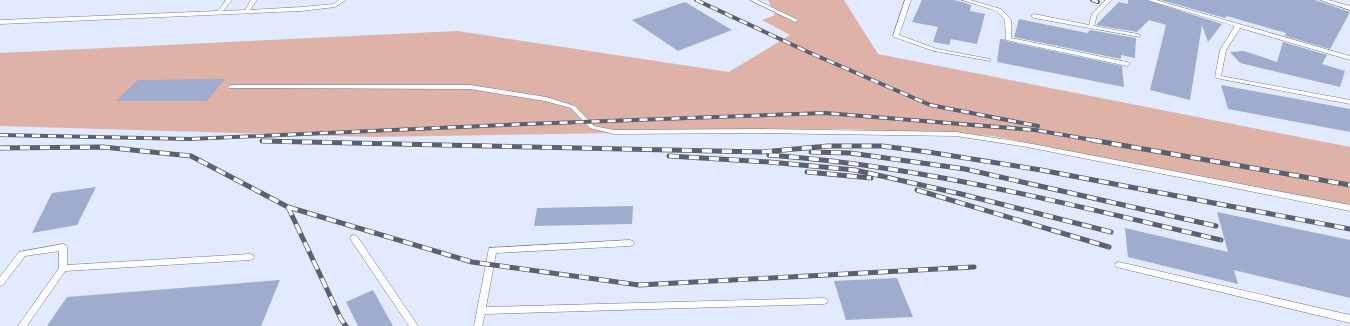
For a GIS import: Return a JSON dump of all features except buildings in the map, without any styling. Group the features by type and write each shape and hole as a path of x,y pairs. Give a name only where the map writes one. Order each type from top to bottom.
{"lane":[{"path":"219,13 229,0"},
{"path":"246,12 254,0"},
{"path":"0,22 301,9 335,5 343,0"},
{"path":"753,0 795,20"},
{"path":"908,0 896,36 936,50 988,60"},
{"path":"965,0 999,10 1008,20 1008,39 1127,64"},
{"path":"1091,27 1094,15 1109,0"},
{"path":"1150,0 1350,58"},
{"path":"1323,0 1350,8"},
{"path":"1034,16 1138,36"},
{"path":"1238,26 1223,50 1218,77 1350,102"},
{"path":"231,87 470,87 546,99 573,107 592,127 614,132 763,131 956,134 1027,145 1350,208"},
{"path":"354,238 414,326"},
{"path":"478,326 492,250 630,243"},
{"path":"0,283 22,254 63,247 63,268 22,326"},
{"path":"63,268 250,257"},
{"path":"1118,265 1350,319"},
{"path":"481,311 824,301"}],"shaded area":[{"path":"768,0 844,0 878,54 1350,147 1350,207 993,136 846,129 372,137 0,126 0,53 457,31 729,72 790,35 762,20 775,15"}],"railway":[{"path":"696,0 808,52 930,105 1038,126"},
{"path":"1092,0 1098,2"},
{"path":"0,135 190,139 526,124 825,113 1035,130 1098,141"},
{"path":"1092,140 1350,185"},
{"path":"262,141 761,152 828,146 882,146 1041,170 1350,229"},
{"path":"0,148 103,147 191,156 288,207"},
{"path":"811,152 850,153 965,169 1216,226"},
{"path":"769,155 826,160 926,175 1011,191 1221,240"},
{"path":"669,156 769,162 855,170 961,194 1111,232"},
{"path":"807,172 871,178"},
{"path":"917,190 1109,247"},
{"path":"288,207 472,262 639,285 974,267"},
{"path":"288,207 341,319 346,326"}]}
